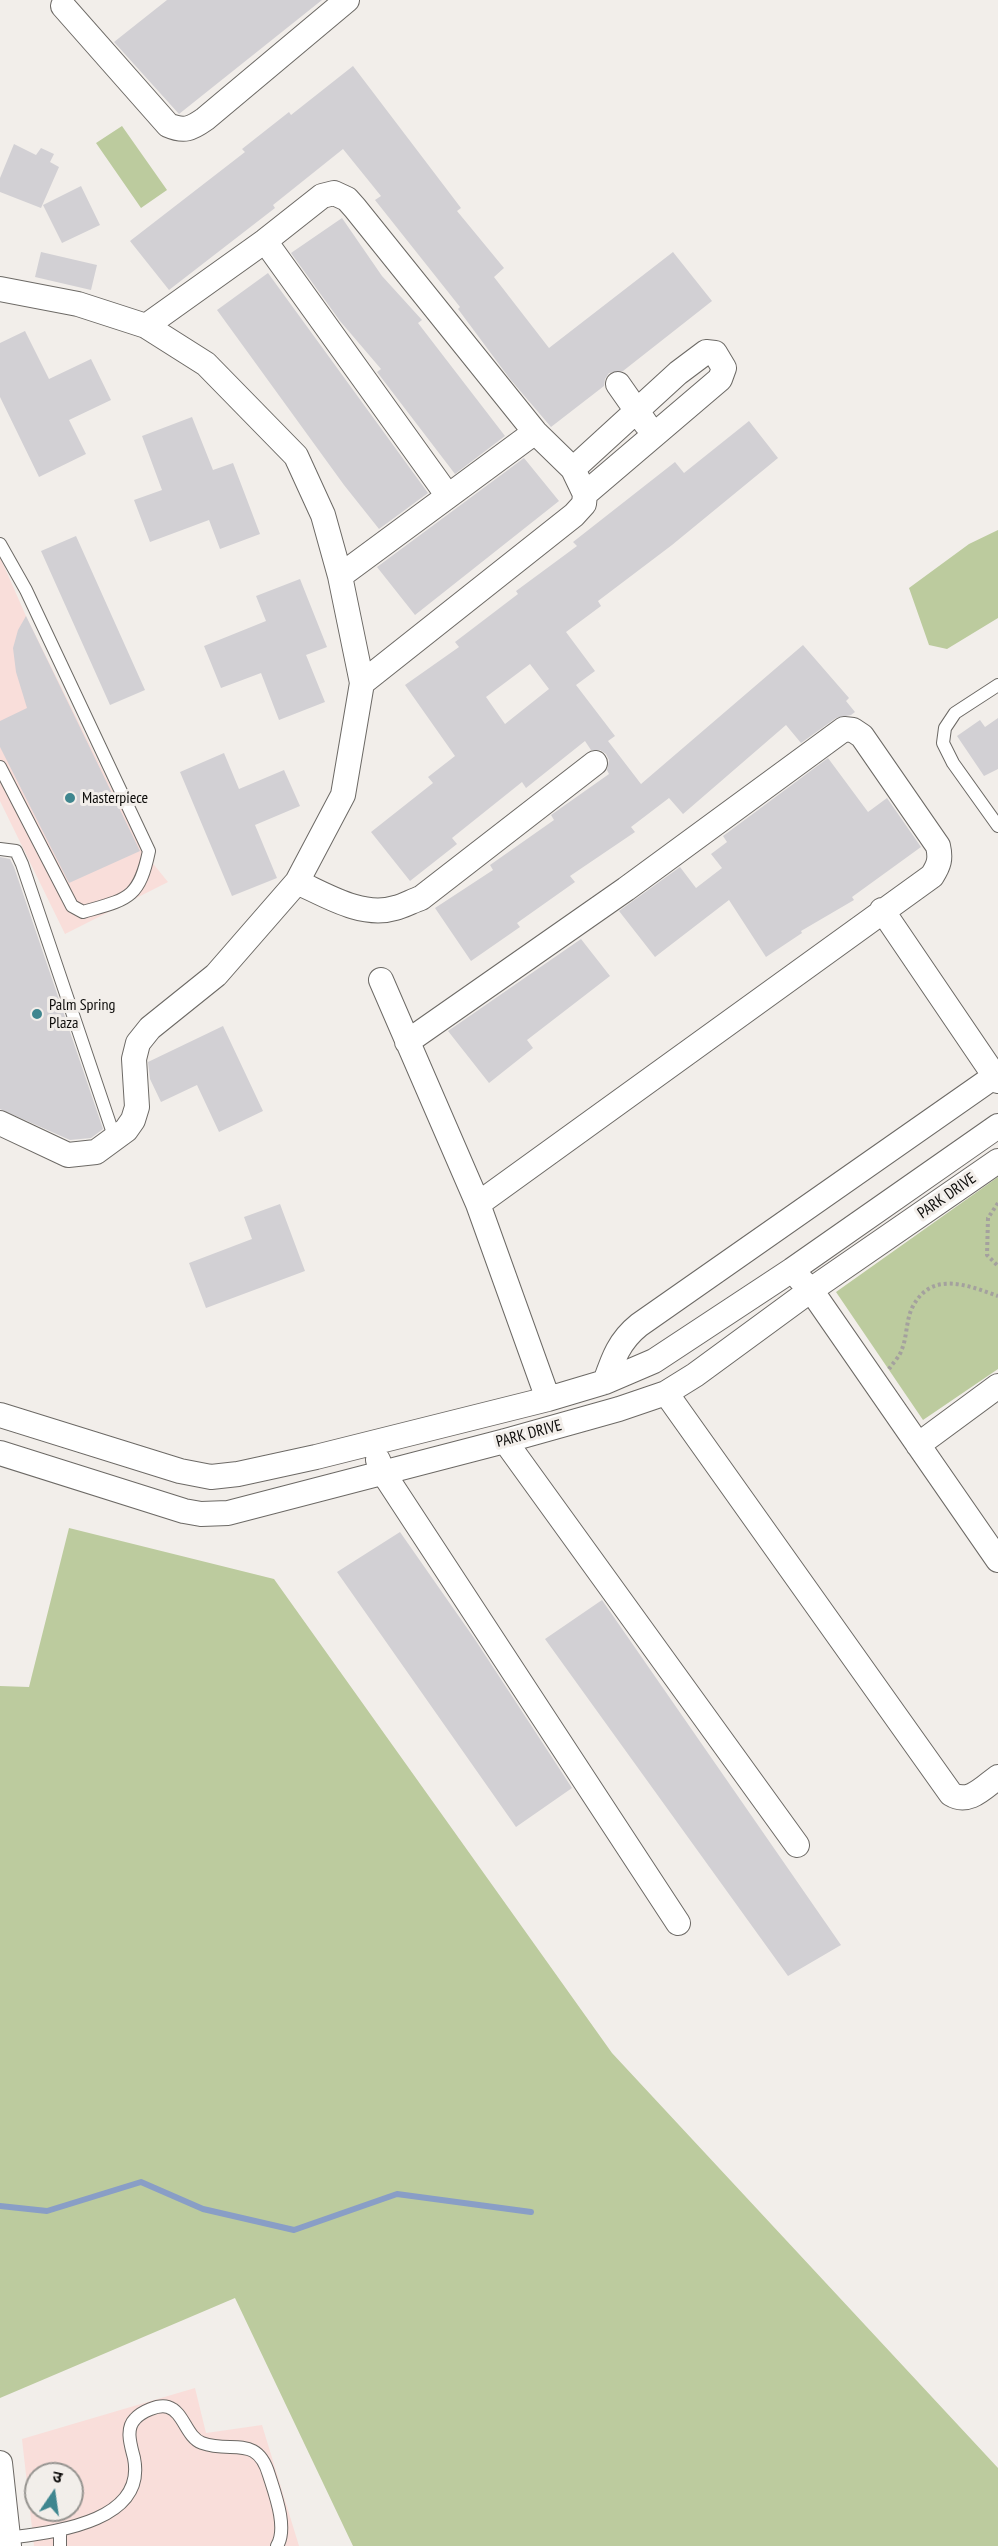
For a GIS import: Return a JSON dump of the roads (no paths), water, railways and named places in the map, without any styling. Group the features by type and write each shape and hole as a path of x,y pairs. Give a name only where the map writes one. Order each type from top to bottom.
{"street":[{"path":"63,6 168,125 179,130 192,128 205,119 347,0"},
{"path":"147,326 265,241 322,196 334,193 347,199 535,432 573,469 585,494 584,504 574,515 362,683"},
{"path":"265,241 448,496"},
{"path":"0,289 78,304 147,326 206,364 296,456 323,516 340,576 362,683 343,795 297,882 216,975 150,1028 138,1042 134,1059 137,1107 133,1120 115,1139 96,1152 68,1155 0,1123"},
{"path":"573,469 678,374 706,352 715,353 724,368 723,374 585,494"},
{"path":"678,374 700,396"},
{"path":"618,384 654,435"},
{"path":"340,576 535,432"},
{"path":"407,1042 626,888 844,729 853,730 862,736 938,846 939,866 932,876 478,1204"},
{"path":"297,882 368,910 393,909 421,898 595,763"},
{"path":"605,1382 617,1348 639,1325 997,1078 882,910"},
{"path":"381,980 478,1204 548,1399"},
{"name":"PARK DRIVE","path":"0,1415 180,1471 211,1477 238,1474 370,1444 548,1399 605,1382 654,1361 792,1270 998,1126"},
{"name":"PARK DRIVE","path":"0,1453 201,1514 228,1513 384,1474 619,1409 666,1393 694,1375 811,1290 998,1161"},
{"path":"792,1270 811,1290 998,1560"},
{"path":"918,1445 998,1386"},
{"path":"666,1393 951,1794 959,1798 969,1797 998,1777"},
{"path":"504,1441 797,1845"},
{"path":"370,1444 384,1474 678,1923"},
{"path":"0,2463 8,2542"}],"lane":[{"path":"0,544 26,590 149,851 141,883 132,894 83,912 72,906 0,767"},
{"path":"998,685 955,713 945,728 943,743 953,763 998,826"},
{"path":"0,849 16,851 22,864 115,1139"},
{"path":"8,2542 60,2531 101,2516 121,2505 135,2479 136,2467 130,2428 134,2420 160,2407 169,2408 177,2414 192,2436 200,2442 247,2447 256,2452 268,2473 281,2524 282,2534 277,2546"},
{"path":"60,2531 60,2546"}],"waterway":[{"path":"0,2206 47,2211 141,2182 203,2209 294,2230 397,2194 531,2212"}],"place":[{"name":"Masterpiece","path":"70,798"},
{"name":"Palm Spring Plaza","path":"37,1014"}]}
